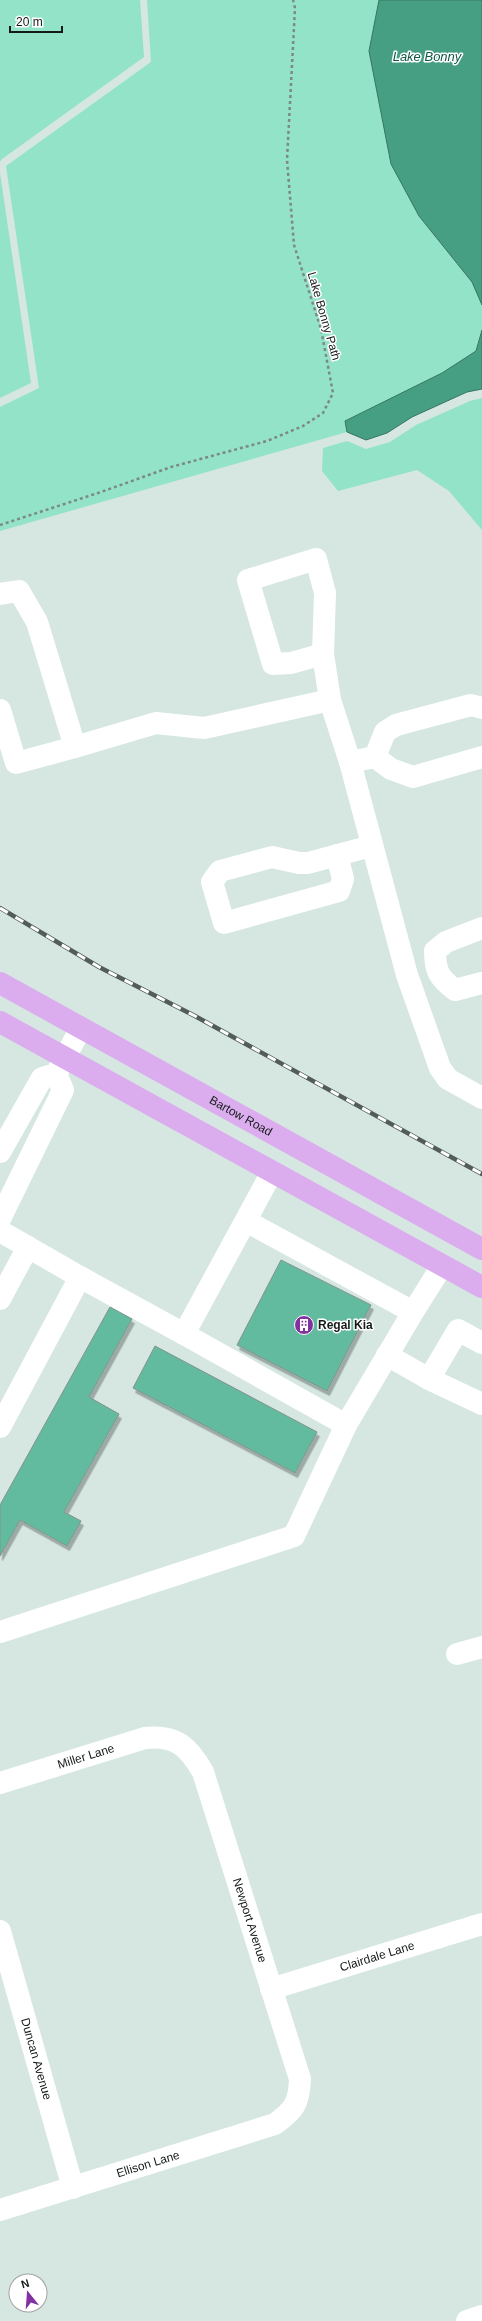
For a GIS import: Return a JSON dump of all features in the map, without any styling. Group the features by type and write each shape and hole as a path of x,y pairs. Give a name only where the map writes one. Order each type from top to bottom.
{"main road":[{"name":"Bartow Road","path":"0,983 482,1249"},
{"path":"0,1022 60,1066 272,1172 482,1288"}],"street":[{"path":"323,654 291,663 273,664 248,580 316,559 325,593 323,654 330,700 350,762 371,846 407,975 440,1068 448,1079 482,1098"},
{"path":"0,594 19,591 37,622 75,747"},
{"path":"0,710 16,763 156,723 204,728 330,700"},
{"path":"375,756 385,732 396,725 471,705 482,708"},
{"path":"350,762 375,756"},
{"path":"375,756 391,769 413,777 482,757"},
{"path":"337,855 343,879 339,891 224,923 212,882 220,871 272,857 299,863 308,863 337,855 371,846"},
{"path":"482,928 446,942 435,951 435,968 445,982 456,990 482,983"},
{"path":"407,975 435,968"},
{"path":"0,1152 42,1078 60,1066 81,1028"},
{"path":"0,1219 63,1090 60,1066"},
{"path":"184,1334 272,1172"},
{"path":"246,1220 413,1312"},
{"path":"0,1231 346,1425"},
{"path":"0,1299 28,1247"},
{"path":"0,1632 294,1536 346,1425 442,1266"},
{"path":"0,1428 80,1277"},
{"path":"429,1379 458,1330 482,1343"},
{"path":"387,1355 429,1379 482,1404"},
{"path":"457,1654 482,1647"},
{"name":"Miller Lane","path":"0,1783 145,1738 160,1737 173,1740"},
{"name":"Newport Avenue","path":"173,1740 180,1743 195,1758 204,1772 300,2080 300,2096 292,2111"},
{"name":"Clairdale Lane","path":"271,1989 482,1924"},
{"name":"Duncan Avenue","path":"0,1931 73,2188"},
{"name":"Ellison Lane","path":"0,2210 275,2124 292,2111"},
{"path":"467,2321 482,2316"}],"path":[{"name":"Lake Bonny Path","path":"0,525 171,467 267,441 303,426 323,413 333,394 321,328 294,245 287,160 294,8 293,0"}],"shaded area":[{"path":"0,0 140,0 144,57 2,159 0,162"},
{"path":"147,0 379,0 369,51 482,305 482,330 476,351 442,373 345,421 347,432 0,531 0,407 39,388 6,166 151,62"},
{"path":"0,173 31,383 0,398"},
{"path":"482,398 482,530 449,491 417,470 338,491 322,471 323,448 347,441 366,449 390,442 416,425 470,401"}],"water":[{"name":"Lake Bonny","path":"379,0 482,0 482,305 472,282 419,216 391,164 369,51"},
{"path":"482,330 482,389 467,392 412,417 387,433 366,440 347,432 345,421 442,373 476,351"}],"building":[{"name":"Regal Kia","path":"281,1260 371,1305 327,1391 237,1345"},
{"path":"110,1307 132,1319 89,1397 119,1414 64,1512 81,1521 67,1546 20,1520 0,1556 0,1505"},
{"path":"155,1346 317,1432 295,1473 133,1388"}],"railway":[{"path":"0,908 99,967 195,1016 482,1174"}],"place":[{"name":"Regal Kia","path":"304,1325"}]}
